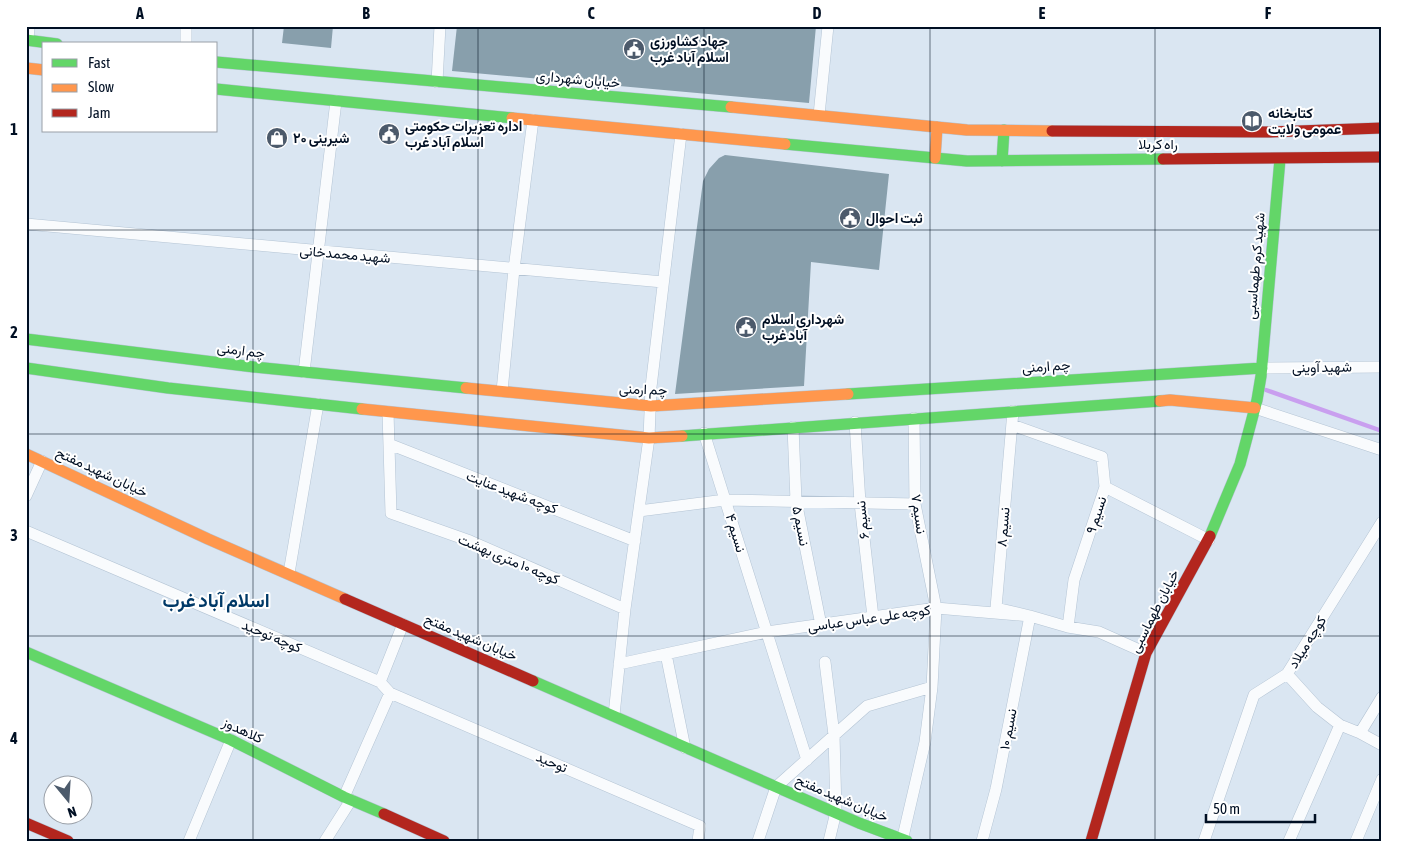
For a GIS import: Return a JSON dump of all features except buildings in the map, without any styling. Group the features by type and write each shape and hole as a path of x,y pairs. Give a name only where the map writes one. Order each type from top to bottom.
{"street":[{"path":"29,26 27,40 42,42"},
{"path":"186,26 186,42"},
{"path":"437,82 440,26"},
{"path":"819,115 828,26"},
{"name":"خیابان شهرداری","path":"218,62 937,127"},
{"path":"26,68 42,70"},
{"path":"218,89 934,158 937,127"},
{"path":"304,372 336,101"},
{"path":"502,392 514,269 533,120"},
{"name":"راه کربلا","path":"937,127 967,130 1270,132 1382,128"},
{"path":"1002,160 1004,130"},
{"path":"614,715 625,609 649,438 652,387 663,282 681,134"},
{"name":"راه کربلا","path":"934,158 966,161 1382,157"},
{"name":"شهید کرم طهماسبی","path":"1256,404 1261,372 1280,159"},
{"name":"شهید محمدخانی","path":"26,224 663,282"},
{"name":"چم ارمنی","path":"26,339 304,372 651,406 1261,372"},
{"name":"شهید آوینی","path":"1261,372 1382,366"},
{"path":"26,368 168,388 649,438 1170,400 1256,404 1382,450"},
{"path":"289,573 318,404"},
{"name":"خیابان طهماسبی","path":"1091,841 1146,653 1209,540 1240,464 1256,404"},
{"name":"نسیم ۸","path":"1013,411 996,608 1030,616"},
{"path":"388,412 389,444"},
{"name":"نسیم ۷","path":"904,840 925,742 932,687 936,608 915,504 914,418"},
{"name":"نسیم ۶","path":"855,422 860,503 873,617"},
{"path":"1012,426 1102,457 1105,487"},
{"name":"نسیم ۵","path":"793,427 796,501 821,625"},
{"name":"نسیم ۴","path":"704,433 807,760"},
{"name":"کوچه ۱۰ متری بهشت","path":"389,444 391,513 470,541 625,609"},
{"name":"کوچه شهید عنایت","path":"389,444 634,541"},
{"name":"خیابان شهید مفتح","path":"26,454 208,539 614,715 685,748 904,840"},
{"path":"26,496 42,460"},
{"name":"نسیم ۹","path":"1068,627 1074,580 1105,487 1209,540"},
{"path":"639,511 725,500 915,504"},
{"name":"کوچه میلاد","path":"1204,841 1254,695 1287,674 1382,522"},
{"name":"کوچه توحید","path":"26,531 380,682"},
{"name":"کوچه علی عباس عباسی","path":"619,664 767,632 936,608 1030,616 1068,627 1099,632 1146,653"},
{"name":"نسیم ۱۰","path":"982,841 996,789 1030,616"},
{"path":"325,841 348,798 390,693 380,682 403,624"},
{"name":"کلاهدوز","path":"26,652 231,740 348,798 444,841"},
{"path":"666,654 685,748"},
{"path":"825,662 834,735 836,812 829,841"},
{"path":"1287,674 1317,707 1340,725 1360,733 1382,746"},
{"path":"758,841 776,787 834,735 867,706 932,687"},
{"name":"توحید","path":"390,693 700,826 698,841"},
{"path":"1360,733 1382,697"},
{"path":"1289,841 1340,725"},
{"path":"189,841 231,740"},
{"path":"1356,841 1382,779"},
{"path":"26,823 68,841"}],"waterway":[{"path":"1266,390 1382,431"}],"traffic: fast":[{"path":"26,40 42,42"},
{"path":"218,62 731,107"},
{"path":"218,89 512,118"},
{"path":"1002,161 1004,130"},
{"path":"785,144 967,161 1163,159"},
{"path":"1210,536 1240,464 1257,400 1261,376 1280,159"},
{"path":"26,339 254,367 466,388"},
{"path":"26,368 168,388 362,409"},
{"path":"848,394 1262,368"},
{"path":"682,436 1160,401"},
{"path":"26,652 231,740 344,797 384,814"},
{"path":"533,681 859,823 907,841"}],"traffic: slow":[{"path":"26,68 42,70"},
{"path":"731,107 967,130 1052,131"},
{"path":"512,118 785,144"},
{"path":"935,158 937,127"},
{"path":"466,388 651,406 848,394"},
{"path":"1160,401 1170,400 1255,408"},
{"path":"362,409 649,438 682,436"},
{"path":"26,454 208,539 345,599"}],"traffic: jam":[{"path":"1052,131 1270,132 1382,128"},
{"path":"1163,159 1382,157"},
{"path":"1091,841 1146,653 1210,536"},
{"path":"345,599 533,681"},
{"path":"384,814 444,841"},
{"path":"26,823 68,841"}],"place":[{"name":"جهاد کشاورزی اسلام آباد غرب","path":"634,49"},
{"name":"کتابخانه عمومی ولایت","path":"1252,121"},
{"name":"اداره تعزیرات حکومتی اسلام آباد غرب","path":"389,134"},
{"name":"شیرینی ۲۰","path":"277,138"},
{"name":"ثبت احوال","path":"850,218"},
{"name":"شهرداری اسلام آباد غرب","path":"746,327"}],"district":[{"name":"اسلام آباد غرب","path":"216,600"}]}
